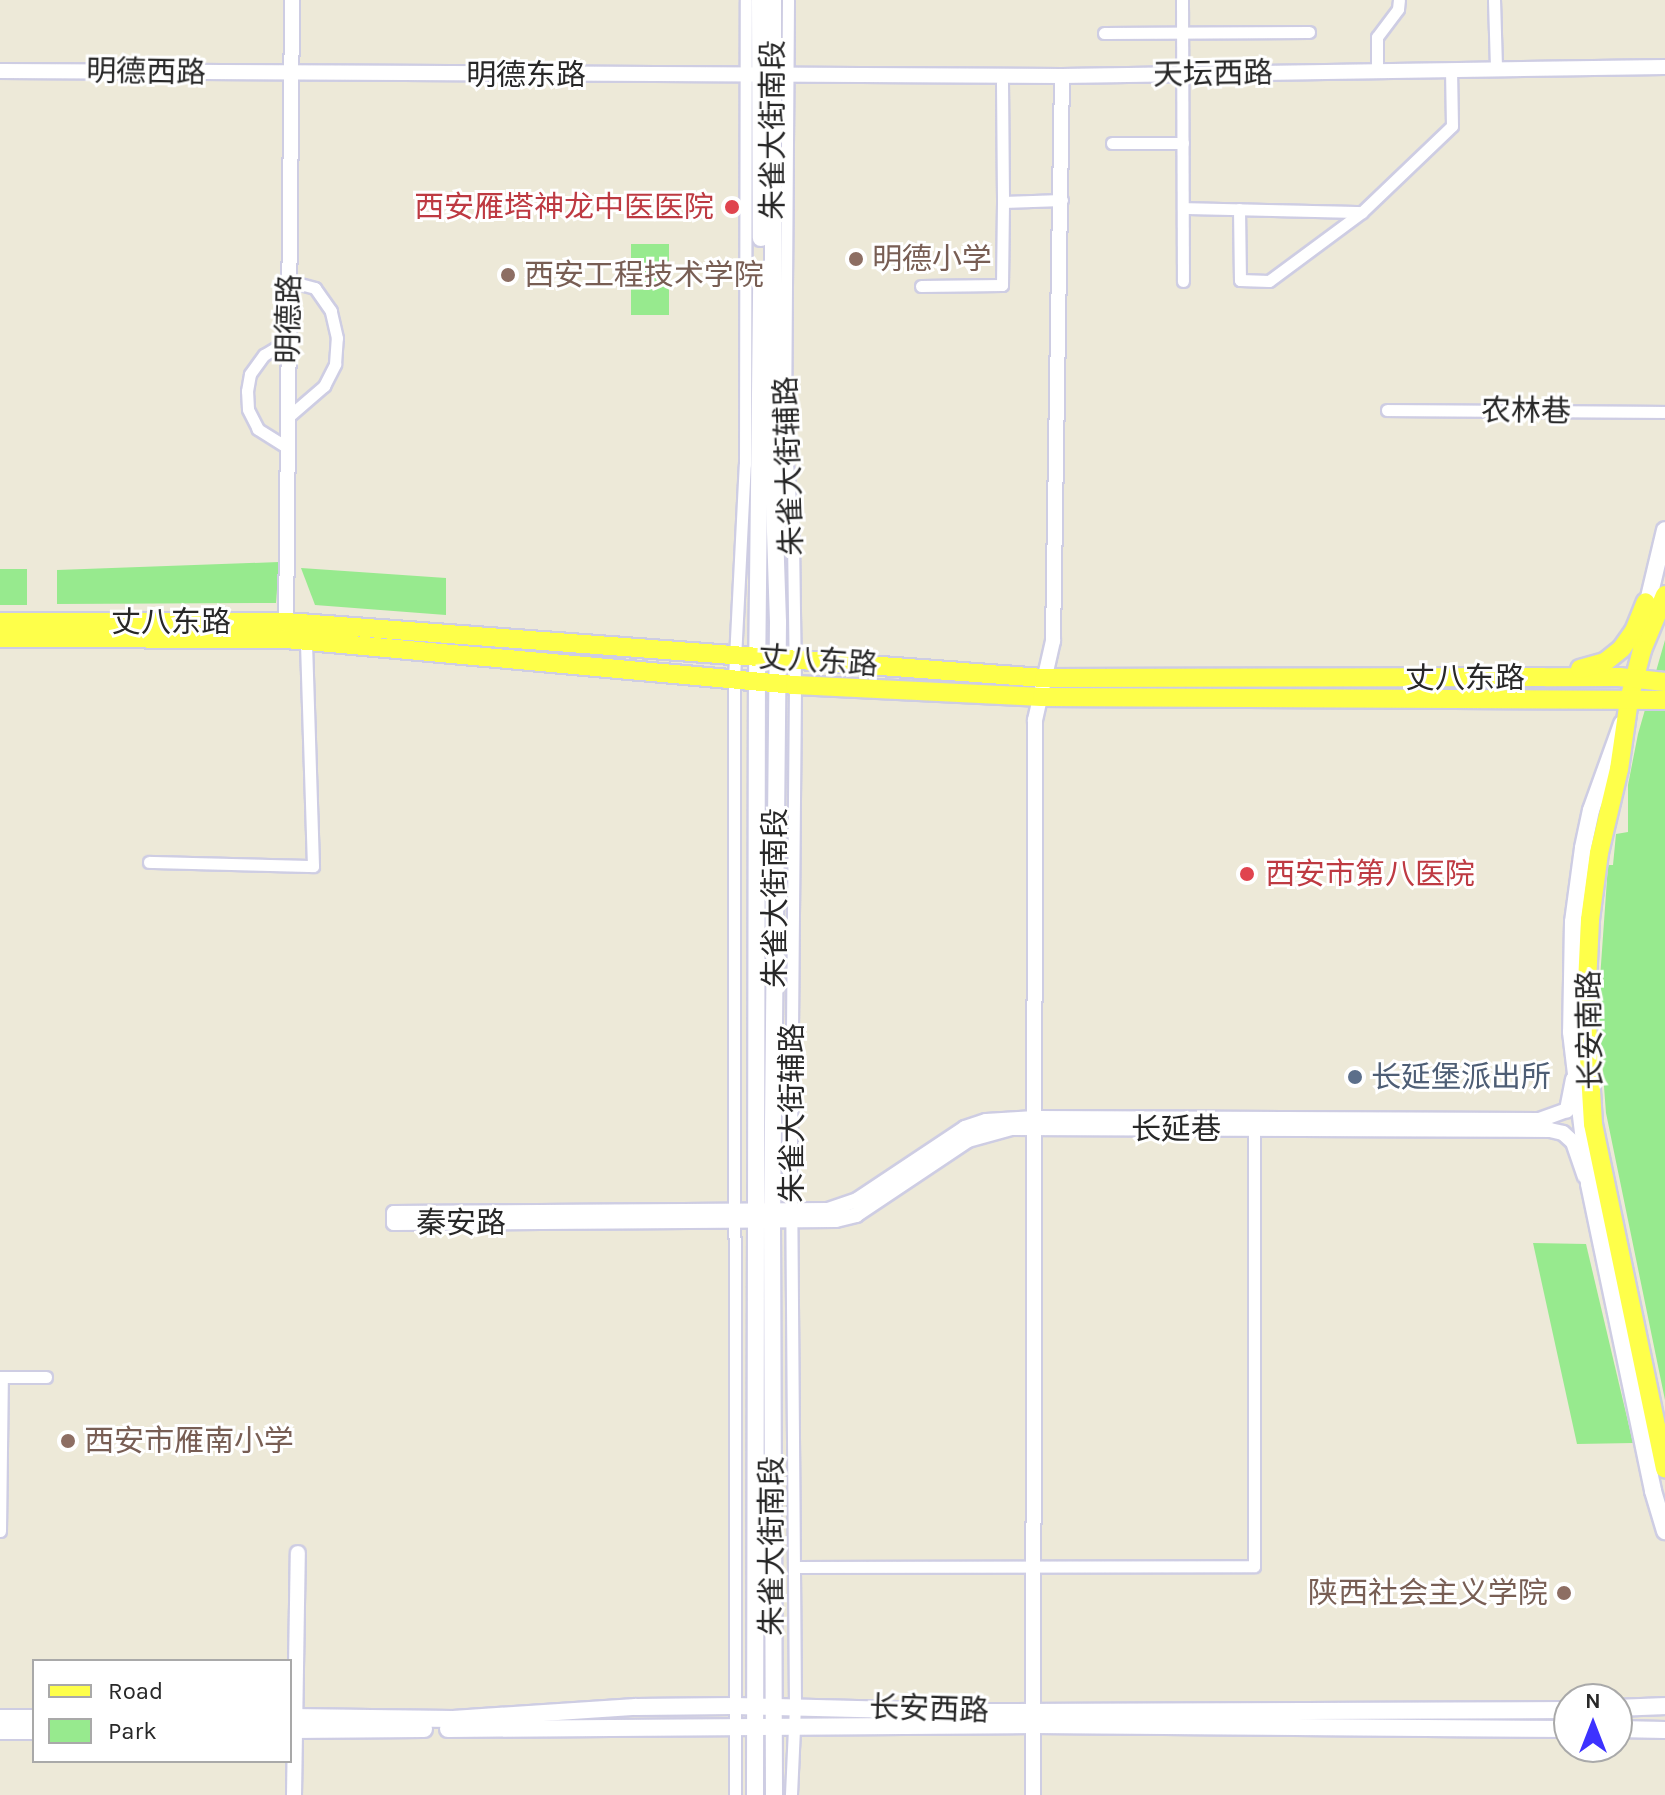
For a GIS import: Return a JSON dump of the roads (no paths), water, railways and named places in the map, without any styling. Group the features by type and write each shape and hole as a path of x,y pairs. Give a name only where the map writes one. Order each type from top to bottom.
{"main road":[{"name":"朱雀大街南段","path":"760,0 768,76"},
{"name":"朱雀大街南段","path":"764,1216 786,684 776,658 768,76 773,0"},
{"path":"1532,677 1605,662 1631,637 1646,602 1665,530"},
{"name":"长安南路","path":"1665,595 1642,650 1627,708 1619,769 1599,853 1590,920 1586,995 1593,1124 1665,1469"},
{"path":"1642,650 1646,602"},
{"name":"丈八东路","path":"0,622 286,630 776,658 1043,687 1532,677 1619,677 1636,682 1665,682"},
{"name":"丈八东路","path":"0,638 286,630 306,640 786,684 1043,687 1627,708 1665,700"},
{"name":"朱雀大街南段","path":"755,1795 755,1729 764,1707 764,1216 757,681 776,658"},
{"path":"1627,708 1591,810 1575,896 1571,994 1573,1075 1589,1184 1653,1491 1665,1531"},
{"name":"长安西路","path":"292,1723 453,1719 636,1707 795,1706 1034,1718 1553,1729"},
{"path":"1633,1707 1665,1706"},
{"name":"朱雀大街南段","path":"764,1707 775,1728 774,1795"},
{"name":"长安西路","path":"292,1723 755,1729 1034,1718 1553,1710"},
{"path":"0,1718 32,1718"},
{"path":"1633,1729 1665,1730"},
{"path":"0,1731 32,1731"}],"street":[{"name":"明德路","path":"286,630 292,0"},
{"name":"朱雀大街辅路","path":"746,0 768,76"},
{"name":"朱雀大街辅路","path":"735,1795 737,1216 734,678 768,76 788,0"},
{"path":"1182,0 1183,281"},
{"path":"1377,71 1377,37 1398,9 1399,0"},
{"path":"1494,0 1496,69"},
{"path":"1104,33 1309,32"},
{"name":"天坛西路","path":"768,76 1062,76 1665,67"},
{"path":"1239,209 1240,280 1269,281 1362,212 1452,126 1451,70"},
{"name":"明德西路","path":"0,71 291,74"},
{"name":"明德东路","path":"291,74 768,76"},
{"path":"1033,1795 1036,1566 1035,720 1053,641 1062,76"},
{"path":"921,286 1002,285 1002,83"},
{"path":"1112,143 1183,143"},
{"path":"1003,202 1062,200"},
{"path":"1183,208 1362,212"},
{"path":"288,417 324,386 335,364 337,338 331,311 315,288 289,281"},
{"path":"288,448 258,429 248,409 247,391 250,374 264,355 289,340"},
{"name":"农林巷","path":"1387,410 1665,412"},
{"path":"149,862 313,866 306,640"},
{"name":"朱雀大街辅路","path":"786,684 795,1706 791,1795"},
{"name":"长延巷","path":"1035,1123 1540,1120 1567,1110 1573,1075"},
{"name":"长延巷","path":"764,1216 791,1216 845,1207 965,1128 1002,1119 1035,1123 1254,1129 1550,1130 1563,1133 1573,1142 1589,1184"},
{"path":"794,1567 1254,1566 1254,1129"},
{"name":"秦安路","path":"737,1216 394,1223 394,1213 764,1216"},
{"path":"0,1531 1,1377 46,1377"},
{"path":"294,1795 292,1723 298,1553"}],"place":[{"name":"西安雁塔神龙中医医院","path":"732,207"},
{"name":"明德小学","path":"856,259"},
{"name":"西安工程技术学院","path":"508,275"},
{"name":"西安市第八医院","path":"1247,874"},
{"name":"长延堡派出所","path":"1355,1077"},
{"name":"西安市雁南小学","path":"68,1441"},
{"name":"陕西社会主义学院","path":"1564,1593"}]}
